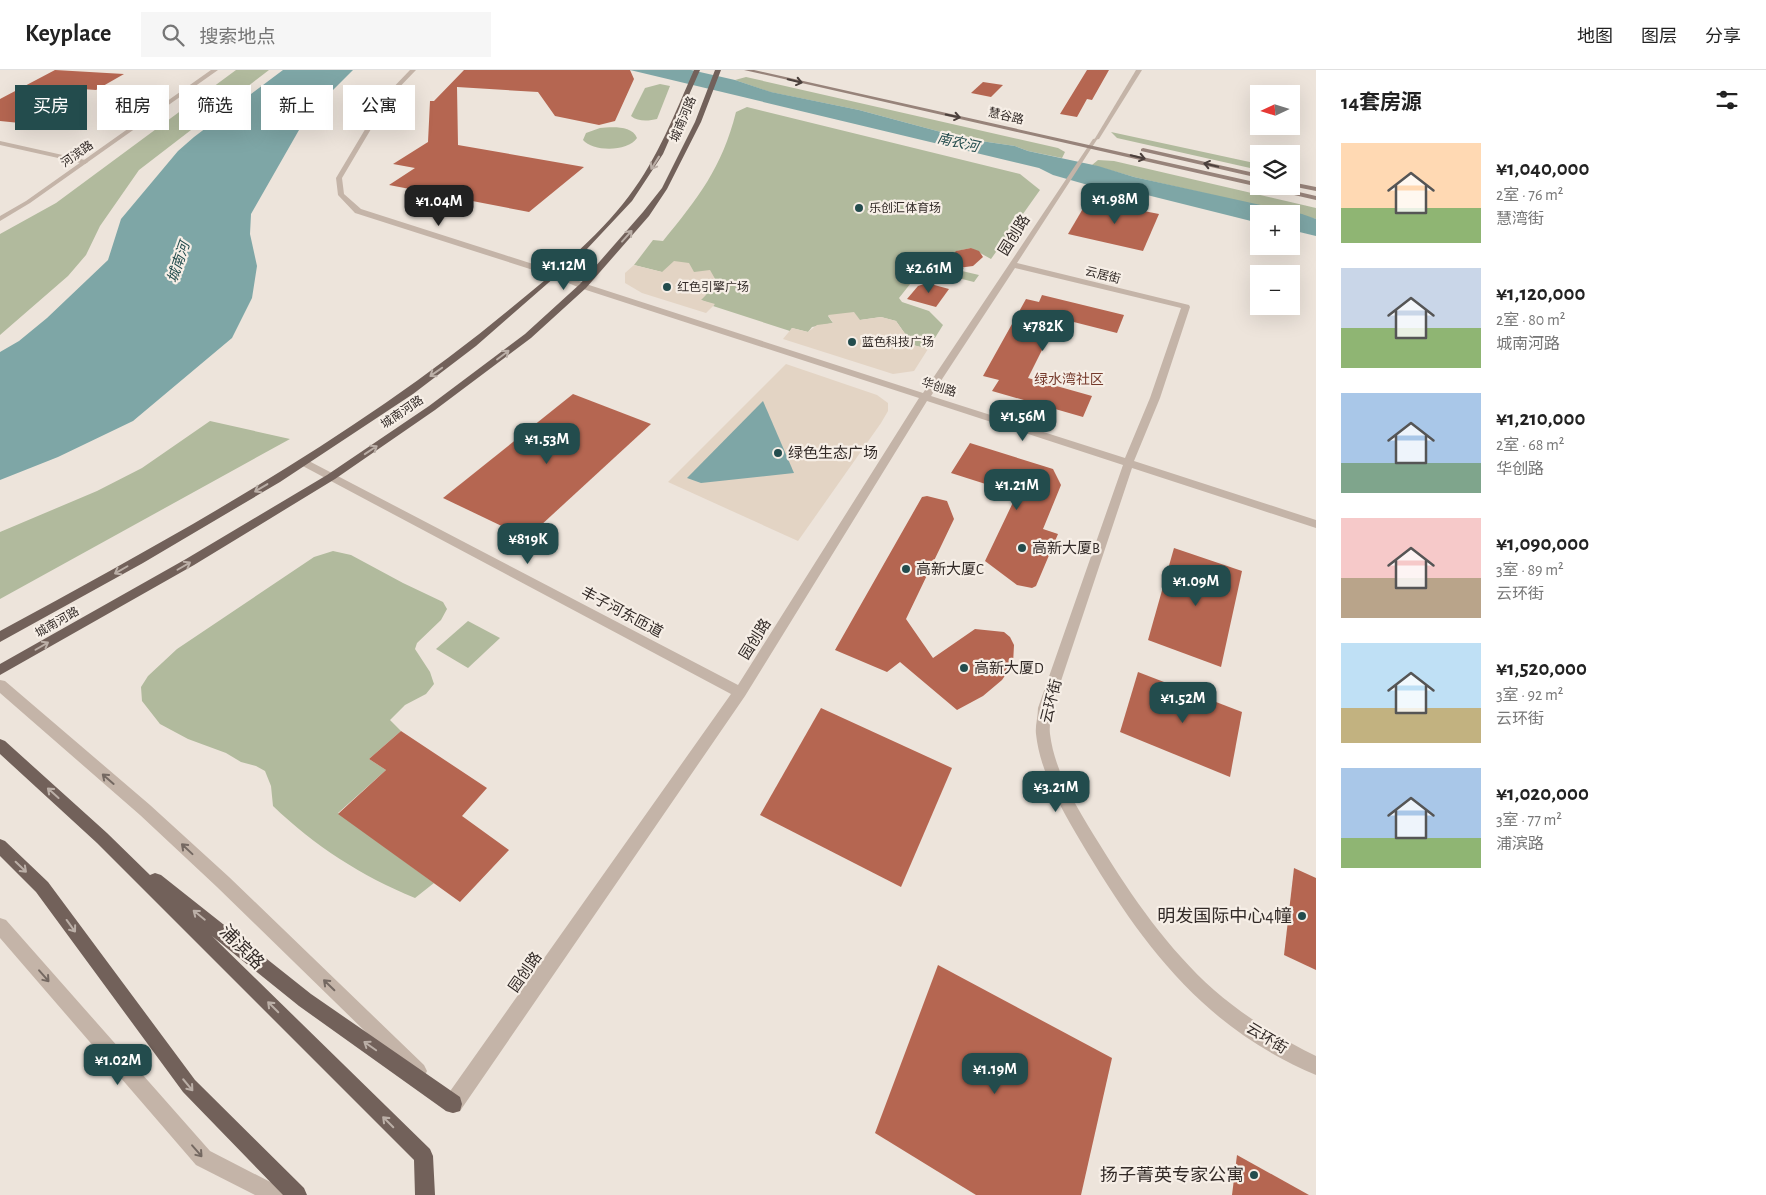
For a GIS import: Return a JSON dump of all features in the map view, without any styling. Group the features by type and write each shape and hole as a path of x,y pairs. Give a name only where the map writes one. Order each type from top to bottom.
{"main road":[{"name":"城南河路","path":"0,637 196,527 303,462 452,361 490,332 555,274 630,200 662,151 697,70"},
{"name":"慧谷路","path":"747,70 1250,183"},
{"name":"城南河路","path":"0,670 190,562 330,477 432,408 513,347 583,286 646,214 665,188 698,122 717,71"},
{"path":"1086,137 1105,141"},
{"path":"1134,148 1250,174"},
{"path":"1300,186 1316,189"},
{"path":"1300,194 1316,198"},
{"name":"浦滨路","path":"0,745 102,838 423,1156 425,1195"},
{"path":"102,838 305,1000 453,1104"},
{"path":"0,846 42,887 189,1086 297,1195"}],"street":[{"name":"河滨路","path":"0,219 28,202 215,70"},
{"name":"华创路","path":"413,70 388,96 339,178 340,195 358,211 1316,524"},
{"path":"1091,146 1139,70"},
{"path":"0,143 84,162"},
{"name":"园创路","path":"453,1104 740,692 926,397 1014,265 1067,179 1091,146"},
{"name":"云居街","path":"1014,265 1186,307"},
{"name":"云环街","path":"1186,307 1155,398 1129,462 1045,708 1043,733 1050,762 1065,801 1126,900 1164,952 1208,996 1250,1029 1316,1066"},
{"name":"丰子河东匝道","path":"303,462 740,692"},
{"name":"浦滨路","path":"0,685 145,810 223,882 453,1104"},
{"path":"0,926 203,1158 275,1195"}],"green space":[{"path":"236,70 269,70 250,85 216,85"},
{"path":"746,77 1058,148 1065,152 1062,158 1028,151 1015,146 967,139 859,110 770,92 735,80"},
{"path":"660,84 670,86 657,119 647,121 631,116 645,88"},
{"name":"乐创汇体育场","path":"747,107 1020,174 1040,190 991,259 971,248 957,251 952,263 964,268 962,271 979,275 974,282 922,269 899,298 902,302 929,311 943,325 928,349 913,345 896,321 881,317 860,320 828,316 833,323 812,327 808,332 792,328 790,331 713,306 701,300 694,272 662,272 634,265 653,240 663,241 698,196 724,150 736,112"},
{"path":"179,112 179,130 191,130 139,170 100,226 86,255 68,276 0,335 0,234 56,203 155,130 169,130 169,120"},
{"path":"615,127 626,129 631,131 637,138 633,143 626,146 610,149 594,147 583,140 586,133 600,128"},
{"path":"1111,132 1250,162 1250,168 1117,138"},
{"path":"1098,160 1114,161 1250,193 1250,195 1260,195 1316,208 1316,219 1300,215 1300,205 1255,205 1134,177 1092,165"},
{"path":"210,421 290,439 0,599 0,532 97,491 142,468"},
{"path":"333,551 351,555 443,602 447,609 441,620 417,643 415,649 430,672 434,684 426,694 405,705 390,720 401,731 369,759 386,770 338,813 434,883 415,898 357,870 322,847 289,821 273,806 271,786 265,771 256,766 241,762 226,753 188,739 160,724 142,701 141,687 148,676 177,649 314,557"},
{"path":"468,621 500,638 468,668 436,649"}],"shaded area":[{"name":"红色引擎广场","path":"674,261 689,263 694,272 710,270 718,284 702,286 706,295 701,300 715,304 706,313 642,293 625,283 625,273 634,265 662,272"},
{"name":"蓝色科技广场","path":"854,312 860,320 881,317 896,321 913,345 928,349 914,371 893,374 783,339 792,328 808,332 817,325 833,323 828,315"},
{"name":"绿色生态广场","path":"786,364 877,395 888,403 888,411 881,423 798,541 668,482"}],"water":[{"path":"283,70 353,70 333,90 333,85 263,85"},
{"name":"南农河","path":"630,70 691,70 735,80 771,92 859,110 967,139 1015,146 1028,151 1098,166 1134,177 1261,205 1250,205 1250,221 1123,189 1102,189 1053,175 1039,168"},
{"name":"城南河","path":"261,87 261,130 299,130 251,214 250,234 257,266 252,298 232,338 133,421 58,457 0,480 0,352 19,341 47,318 108,260 121,219 178,151 203,130 251,130 251,94"},
{"path":"1300,214 1316,219 1316,236 1300,232"},
{"path":"763,401 794,473 701,483 687,478"}],"building":[{"path":"55,70 124,74 105,85 97,85 96,90 87,89 87,85 27,85"},
{"path":"464,70 630,70 634,79 615,121 599,125 555,116 538,92 457,87 458,145 584,167 529,212 389,185 415,168 393,164 428,142 430,101 434,101"},
{"path":"1087,70 1109,70 1092,100 1087,99 1077,117 1060,114"},
{"path":"983,82 1003,85 991,97 971,93"},
{"path":"15,91 15,122 0,121 0,99"},
{"path":"1088,200 1159,214 1143,251 1068,234"},
{"path":"971,248 979,251 983,257 973,266 958,268 948,260 956,251"},
{"path":"927,283 949,289 936,307 907,299 918,286"},
{"path":"1042,295 1124,315 1117,333 1058,318 1028,378 1092,396 1083,417 992,391 999,380 983,376 1026,299 1039,302"},
{"path":"573,394 651,424 527,538 443,498"},
{"path":"970,443 1053,469 1061,485 1043,529 1058,534 1036,586 1032,588 1017,585 985,561 1017,494 951,473"},
{"name":"高新大厦C","path":"927,496 947,501 954,519 906,619 933,658 975,629 1004,632 1010,637 1014,645 1013,664 1002,680 983,696 957,710 900,662 887,672 835,650 922,497"},
{"path":"1174,548 1242,571 1221,667 1148,640"},
{"path":"1138,672 1242,712 1230,777 1120,732"},
{"path":"821,708 952,768 901,887 760,815"},
{"path":"401,731 487,788 462,816 509,850 460,902 338,814 386,770 369,759"},
{"name":"明发国际中心4幢","path":"1294,868 1316,878 1316,970 1284,955"},
{"path":"938,965 1112,1058 1081,1195 976,1195 875,1133"},
{"name":"扬子菁英专家公寓","path":"1237,1155 1309,1195 1232,1195"}],"place":[{"name":"乐创汇体育场","path":"859,208"},
{"name":"红色引擎广场","path":"667,287"},
{"name":"蓝色科技广场","path":"852,342"},
{"name":"绿色生态广场","path":"778,453"},
{"name":"高新大厦B","path":"1022,548"},
{"name":"高新大厦C","path":"906,569"},
{"name":"高新大厦D","path":"964,668"},
{"name":"明发国际中心4幢","path":"1302,916"},
{"name":"扬子菁英专家公寓","path":"1254,1175"}],"district":[{"name":"绿水湾社区","path":"1069,379"}]}
